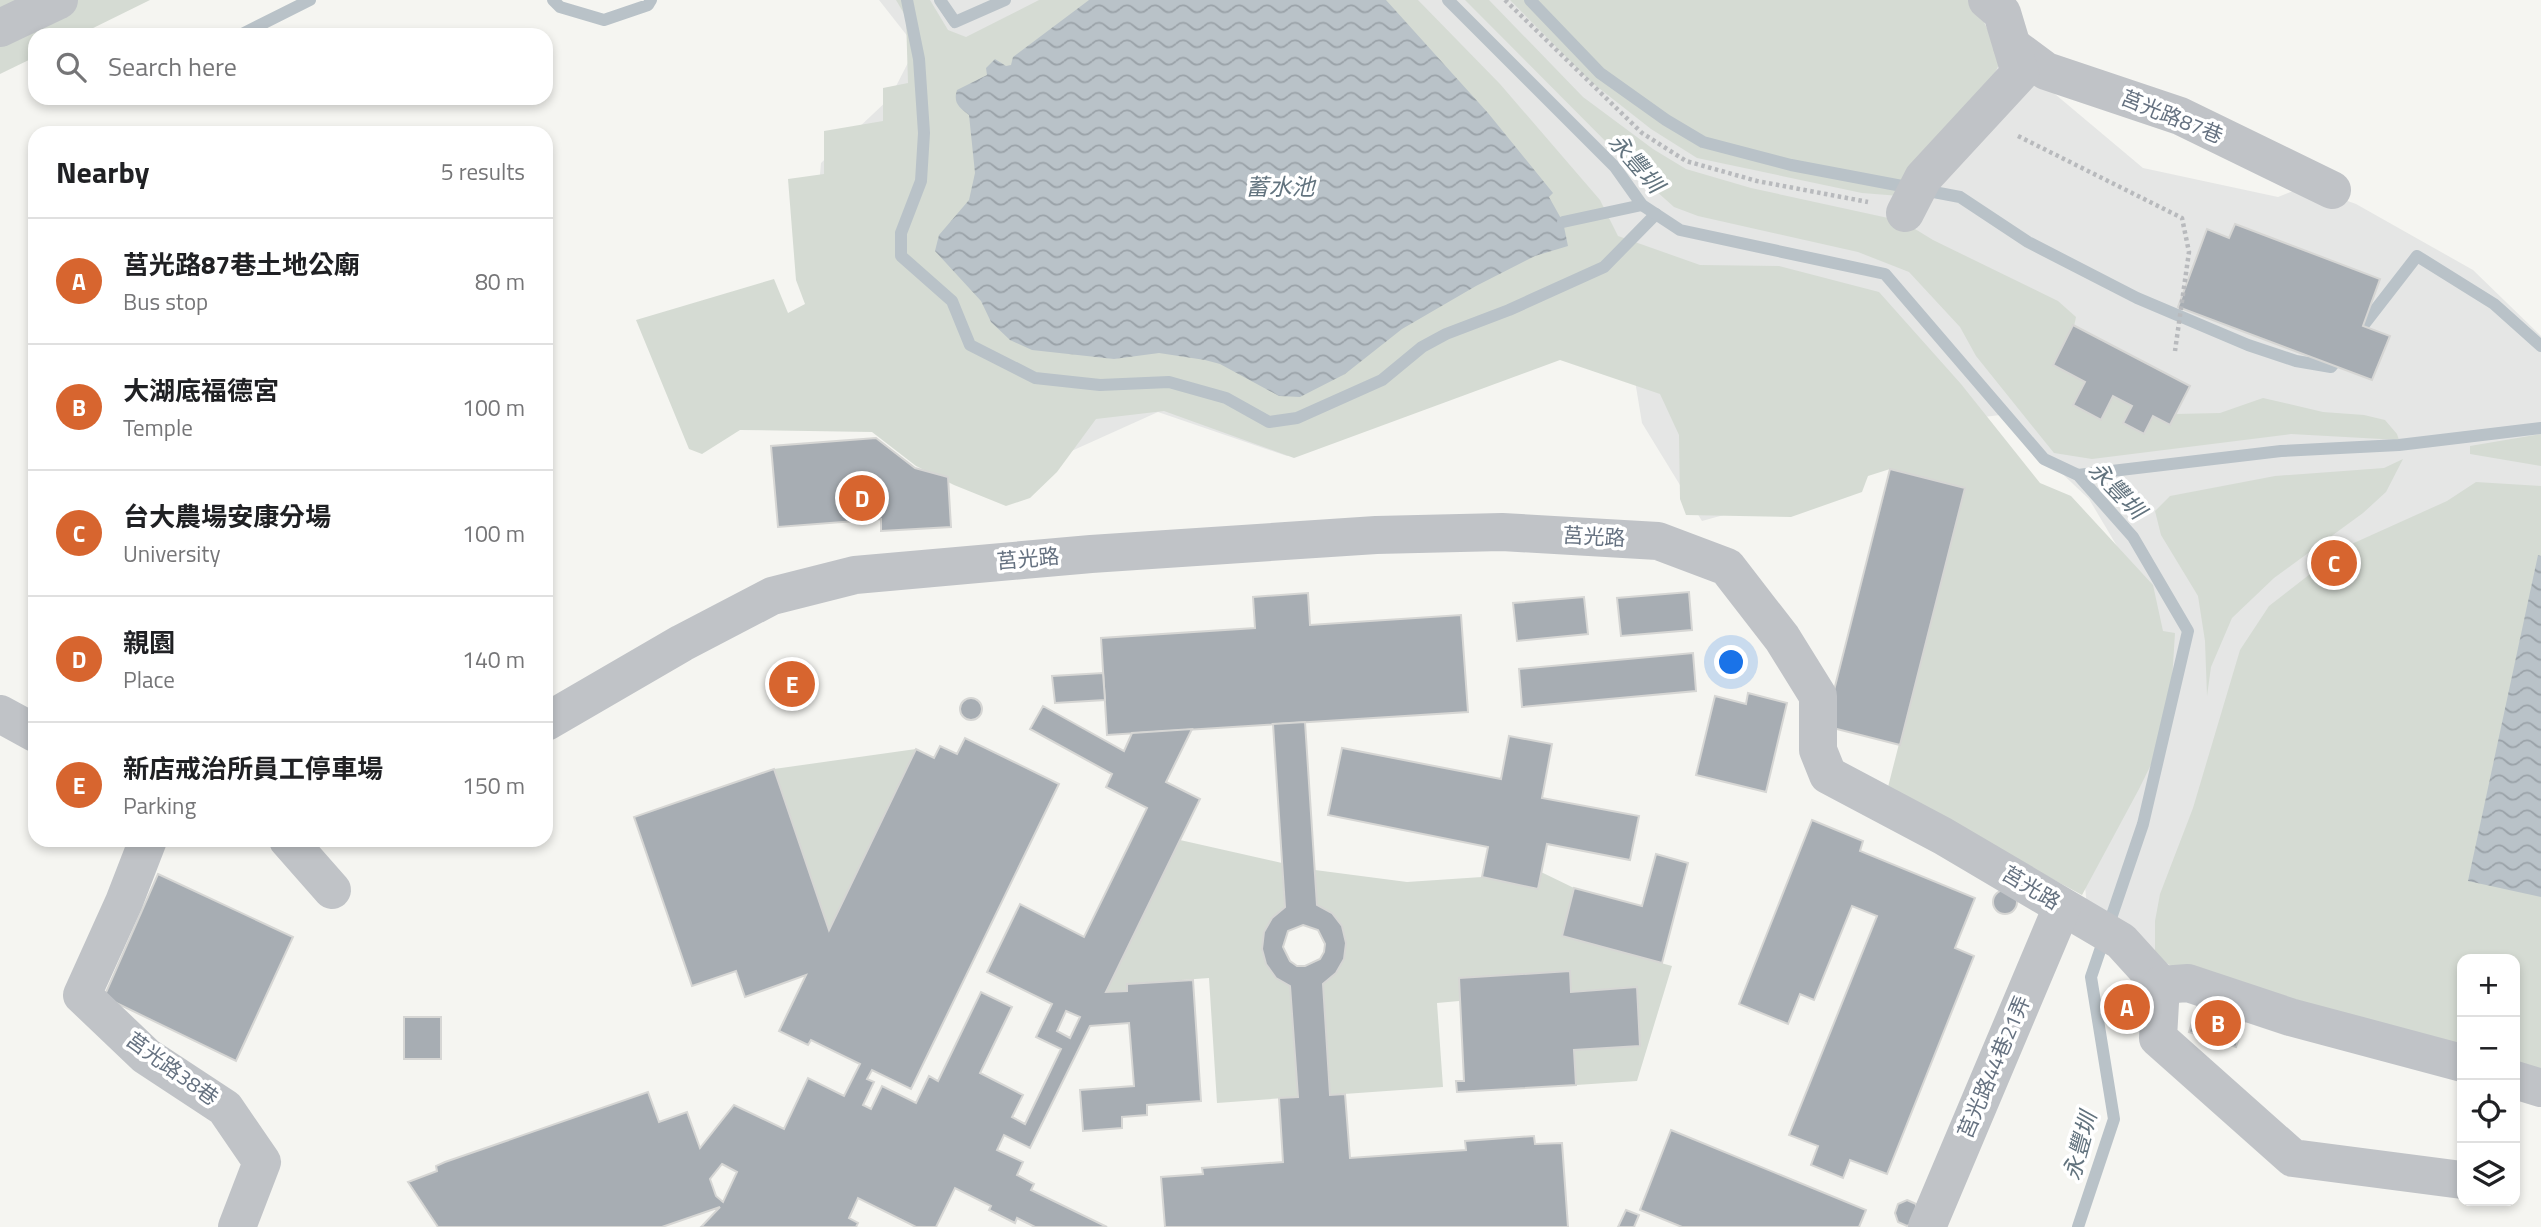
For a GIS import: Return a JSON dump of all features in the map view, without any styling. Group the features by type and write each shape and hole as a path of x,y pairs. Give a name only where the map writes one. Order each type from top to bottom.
{"lane":[{"path":"0,28 60,0"},
{"path":"1888,208 1923,178 2020,73 2002,13 1987,0"},
{"name":"莒光路87巷","path":"2012,46 2046,71 2180,116 2332,190"},
{"name":"莒光路","path":"553,718 682,643 772,596 855,575 1091,554 1376,535 1502,532 1658,541 1727,567 1782,638 1818,696 1818,750 1828,775 1943,836 2121,941 2161,985"},
{"path":"0,714 28,729"},
{"name":"莒光路38巷","path":"145,847 82,995 146,1056 225,1108 262,1162 237,1227"},
{"path":"294,847 332,890"},
{"name":"莒光路44巷21弄","path":"1927,1227 2062,907"},
{"path":"2457,1062 2290,1017 2188,983 2161,985 2158,1038 2293,1158 2457,1179"},
{"path":"2520,1082 2541,1088"}],"path":[{"path":"1505,0 1642,133 1686,161 1757,181 1888,208"},
{"path":"1979,116 2182,218 2189,252 2175,351"}],"shaded area":[{"path":"0,0 150,0 93,28 28,28 28,60 0,74"},
{"path":"879,0 1926,0 2024,68 2143,168 2278,197 2306,186 2356,204 2473,270 2541,336 2541,1075 2520,981 2520,954 2457,954 2457,960 2212,1004 2089,927 2084,876 2152,605 2089,499 2000,415 1911,426 1800,494 1702,521 1642,423 1625,320 1536,365 1287,456 1158,412 1005,481 808,308 821,163 890,98 916,47"},
{"path":"896,0 930,0 948,30 966,37 1039,0 1418,0 1500,84 1600,200 1618,236 1700,265 1779,266 1879,292 1961,384 2040,483 2071,496 2153,585 2163,631 2175,633 2169,728 2082,895 1952,825 1886,795 1964,488 1890,469 1868,476 1862,492 1791,517 1686,515 1680,499 1679,435 1660,394 1560,360 1294,458 1164,411 1096,419 1057,472 1030,498 1006,506 916,466 872,432 740,430 702,454 689,449 636,320 774,279 788,313 805,304 796,280 788,179 824,174 824,131 883,121 883,88 908,83 906,17"},
{"path":"1465,0 1489,0 1583,97 1653,149 1686,169 1751,188 1902,221 1933,240 2058,301 2076,317 2074,326 2190,386 2176,414 2220,413 2263,398 2323,412 2364,415 2385,420 2399,440 2291,434 2092,459 2054,453 1976,356 1960,327 1909,272 1858,252 1698,216 1674,207"},
{"path":"1510,0 1973,0 2002,58 1986,92 1900,196 1862,193 1697,158 1651,129 1590,81"},
{"path":"2541,434 2541,466 2470,454 2470,446"},
{"path":"2403,459 2386,492 2363,513 2274,578 2232,618 2211,667 2207,696 2205,641 2198,596 2161,535 2155,511 2170,496 2275,476 2384,468"},
{"path":"2476,482 2541,486 2541,1081 2520,1074 2520,954 2457,954 2457,1054 2194,978 2155,957 2155,921 2160,894 2193,808 2240,650 2269,606 2345,547 2447,501"},
{"path":"916,749 829,930 774,769"},
{"path":"1180,840 1282,863 1285,907 1267,927 1262,948 1270,968 1290,986 1298,1097 1217,1103 1209,978 1127,984 1127,991 1106,992"},
{"path":"1315,870 1407,882 1482,877 1538,888 1541,872 1574,888 1562,936 1672,966 1637,1081 1576,1085 1574,1050 1640,1046 1637,987 1571,992 1569,971 1459,978 1459,1001 1437,1003 1443,1087 1330,1095 1323,984 1341,964 1346,943 1344,932 1338,923 1317,905"}],"water":[{"name":"蓄水池","path":"1089,0 1386,0 1488,113 1553,193 1549,197 1563,222 1568,246 1535,256 1476,286 1402,329 1345,374 1300,397 1279,396 1220,364 1205,360 1159,353 1114,359 1032,350 1010,340 991,322 981,301 935,251 939,235 969,200 975,173 969,115 958,104 956,94 957,90 987,75 986,68 995,59 1006,66 1011,65 1013,57"},
{"path":"2538,555 2541,556 2541,897 2468,881"}],"building":[{"path":"2235,224 2380,279 2363,326 2390,336 2372,380 2178,307 2207,229 2229,238"},
{"path":"2073,325 2190,386 2170,425 2153,416 2144,434 2123,423 2132,406 2113,396 2101,420 2073,405 2085,382 2053,365"},
{"path":"876,438 915,468 948,477 951,527 881,531 881,519 778,527 771,446"},
{"path":"1890,469 1965,488 1900,745 1825,726"},
{"path":"1689,592 1692,630 1621,636 1617,598"},
{"path":"1308,593 1310,625 1461,615 1468,712 1107,735 1101,638 1255,628 1253,597"},
{"path":"1584,597 1588,634 1517,641 1513,603"},
{"path":"1693,653 1696,691 1522,707 1519,669"},
{"path":"1103,673 1105,700 1055,703 1052,676"},
{"path":"1748,693 1787,703 1766,792 1696,775 1715,696 1746,704"},
{"path":"971,698 979,701 982,709 979,717 971,720 963,717 960,709 963,701"},
{"path":"1043,706 1124,751 1132,733 1192,729 1166,782 1200,799 1106,992 1127,991 1127,984 1193,980 1201,1101 1147,1105 1147,1115 1122,1117 1122,1128 1083,1131 1080,1090 1134,1086 1129,1023 1090,1026 1030,1148 1004,1135 997,1150 1023,1162 1017,1175 1034,1184 1031,1190 1107,1227 1035,1227 1017,1218 1015,1223 989,1210 991,1206 955,1188 936,1227 916,1227 858,1198 849,1218 858,1223 856,1227 701,1227 720,1207 662,1227 438,1227 408,1182 437,1171 436,1166 445,1162 648,1092 659,1122 687,1112 700,1148 734,1105 784,1129 808,1078 844,1096 860,1064 811,1040 808,1045 779,1031 806,975 745,997 736,971 692,986 634,817 774,769 829,930 916,749 934,758 940,746 957,754 965,738 1059,784 911,1089 872,1070 867,1079 874,1082 863,1105 871,1109 882,1086 916,1103 929,1076 938,1081 981,992 1012,1007 980,1073 1023,1095 1012,1117 1025,1124 1061,1049 1036,1037 1052,1004 987,972 1020,904 1084,937 1147,808 1106,787 1112,774 1030,729","holes":["1066,1011 1080,1017 1070,1038 1057,1031","722,1164 737,1172 723,1202 716,1196 710,1179"]},
{"path":"1305,722 1317,905 1332,913 1342,926 1346,943 1344,959 1336,973 1323,984 1330,1095 1345,1094 1350,1158 1466,1150 1465,1141 1534,1136 1535,1144 1562,1143 1568,1227 1165,1227 1161,1177 1203,1174 1202,1168 1283,1162 1279,1098 1298,1097 1290,986 1276,978 1266,964 1262,949 1264,932 1272,918 1285,907 1273,724","holes":["1303,925 1318,930 1325,944 1320,959 1305,966 1297,966 1290,961 1283,947 1288,931"]},
{"path":"1509,736 1552,744 1542,798 1639,816 1630,860 1547,844 1538,889 1482,877 1488,847 1328,815 1342,748 1501,779"},
{"path":"1812,820 1863,841 1860,851 1975,898 1955,948 1974,956 1887,1174 1850,1160 1843,1178 1811,1165 1818,1146 1789,1135 1877,916 1852,906 1814,1000 1800,994 1788,1024 1739,1004"},
{"path":"1656,854 1688,863 1662,963 1562,936 1574,888 1642,906"},
{"path":"158,874 293,937 236,1061 104,997"},
{"path":"2005,890 2014,893 2017,902 2014,911 2005,914 1996,911 1993,902 1996,893"},
{"path":"1570,971 1571,992 1637,987 1640,1046 1574,1050 1576,1085 1457,1092 1456,1081 1464,1081 1459,978"},
{"path":"2199,1000 2247,1015 2236,1047 2189,1032"},
{"path":"404,1017 441,1017 441,1059 404,1059"},
{"path":"1671,1130 1866,1210 1859,1227 1682,1227 1640,1210"},
{"path":"1907,1200 1916,1204 1916,1222 1907,1226 1898,1222 1895,1213 1898,1204"},
{"path":"1626,1210 1639,1215 1634,1227 1618,1227"}],"waterway":[{"path":"254,28 310,0"},
{"path":"553,0 560,7 604,20 648,5 651,0"},
{"path":"907,0 919,59 924,133 921,181 901,233 901,256 952,301 970,345 1035,378 1100,385 1169,382 1226,398 1269,422 1297,418 1382,380 1422,347 1446,334 1509,310 1604,267 1656,214"},
{"name":"永豐圳","path":"940,0 955,22 1005,0"},
{"name":"永豐圳","path":"1448,0 1615,167 1642,205 1680,230 1885,274 2044,459 2078,475 2133,537 2188,631 2143,824 2091,977 2114,1119 2078,1227"},
{"path":"1530,0 1600,73 1666,120 1703,142 1791,165 1960,197 2028,242 2137,298 2248,345 2296,361 2331,367 2342,353"},
{"path":"1563,222 1642,205"},
{"path":"2355,336 2417,256 2494,304 2541,346"},
{"path":"2078,475 2281,451 2399,445 2541,428"}],"place":[{"name":"親園","path":"862,498"},
{"name":"台大農場安康分場","path":"2334,563"},
{"name":"新店戒治所員工停車場","path":"792,684"},
{"name":"莒光路87巷土地公廟","path":"2127,1007"},
{"name":"大湖底福德宮","path":"2218,1023"}]}
